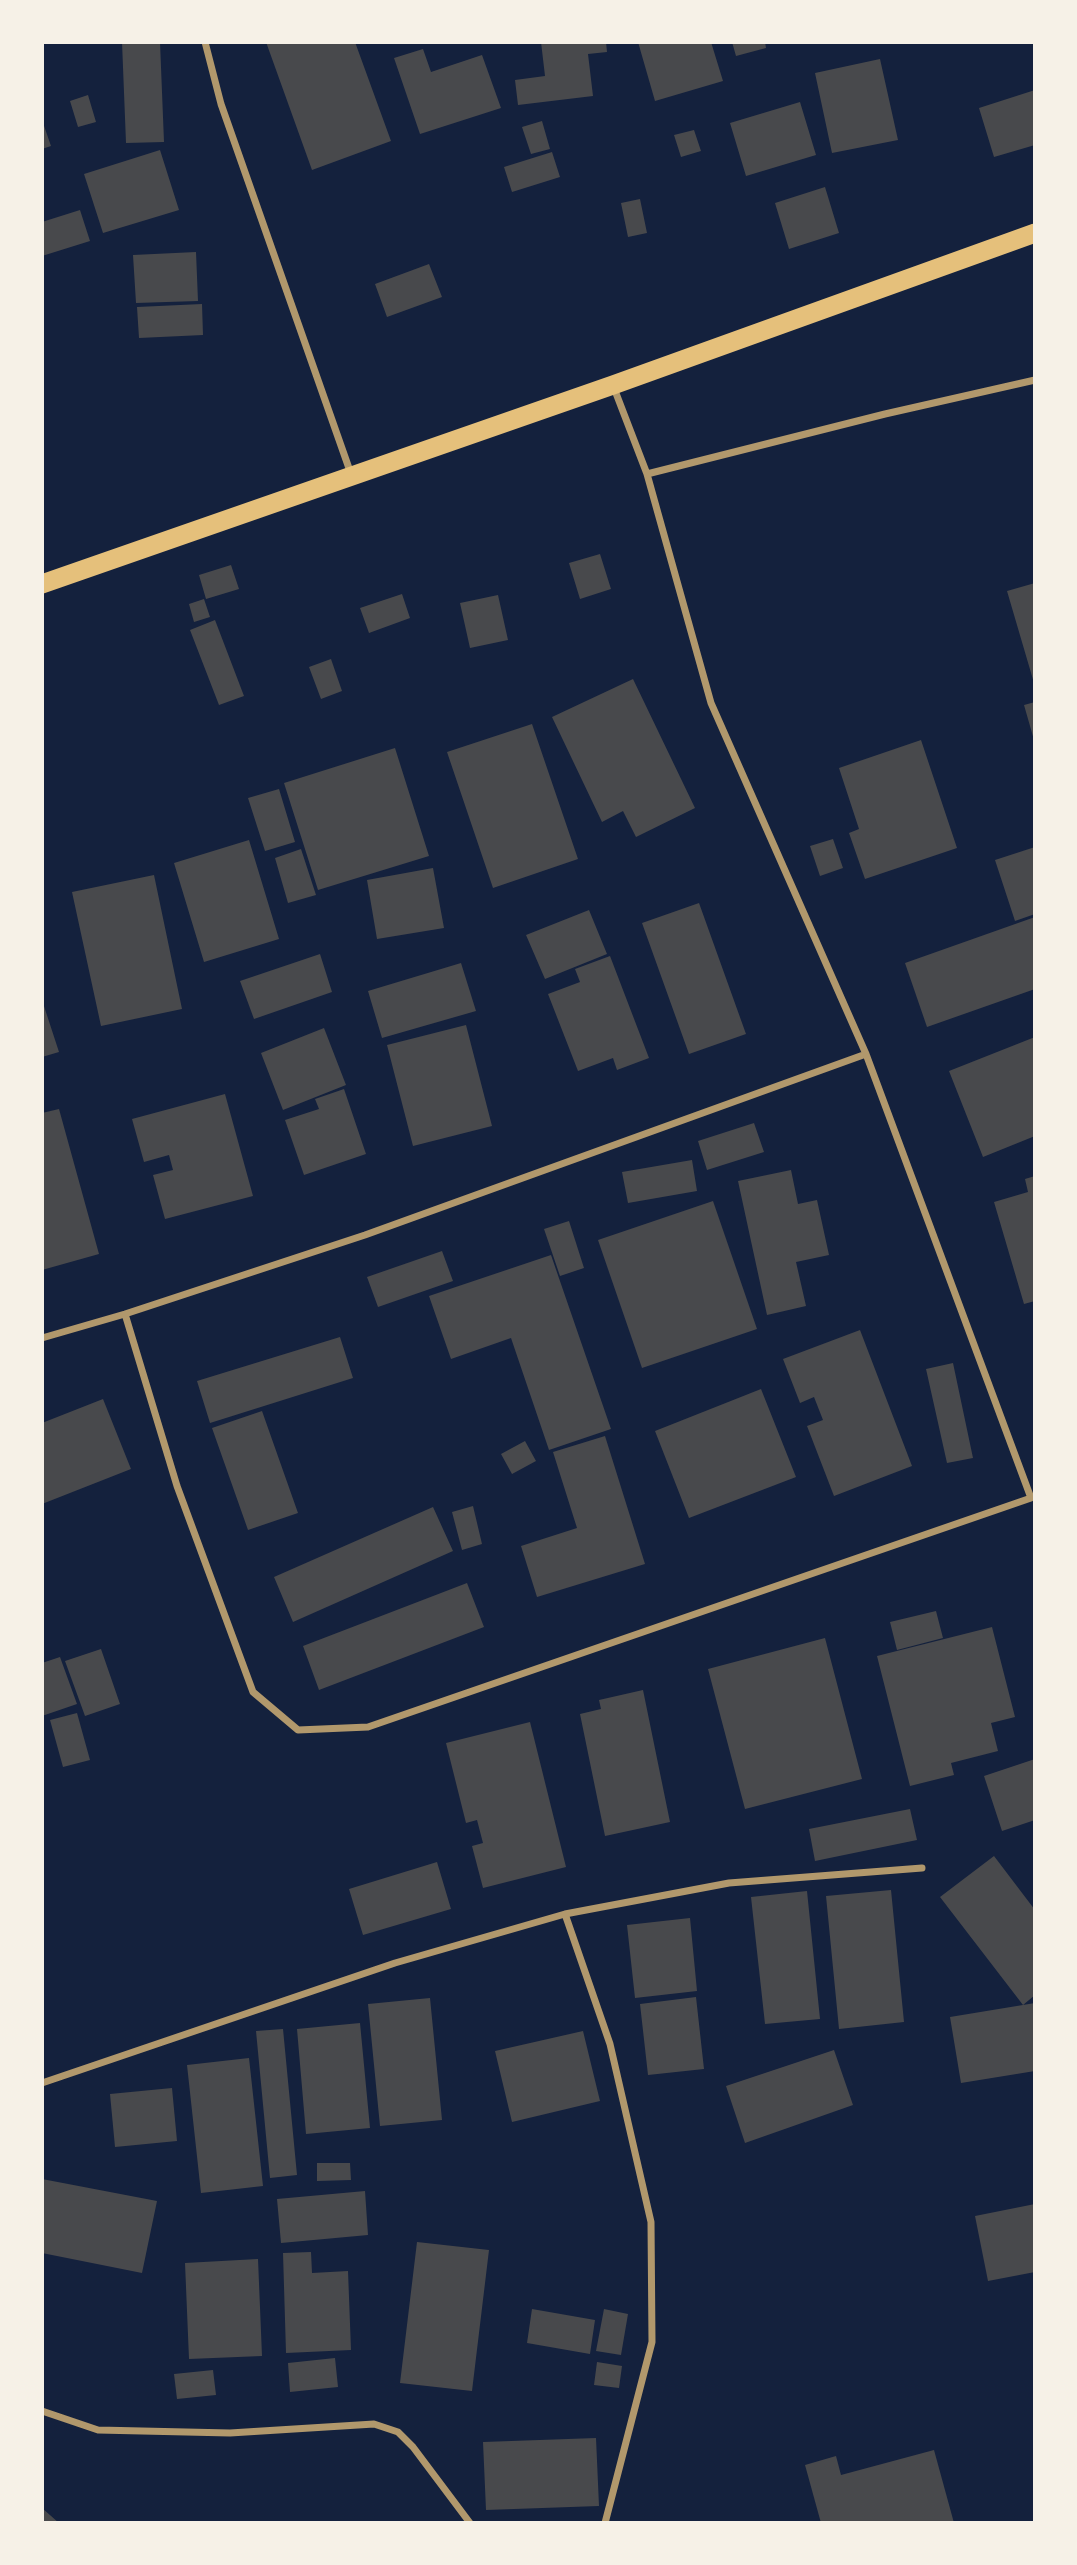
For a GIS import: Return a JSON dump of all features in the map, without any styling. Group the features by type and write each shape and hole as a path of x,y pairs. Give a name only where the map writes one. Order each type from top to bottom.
{"highway":[{"path":"42,584 613,385 1035,233"}],"street":[{"path":"205,42 220,104 351,475"},
{"path":"647,474 885,414 1035,380"},
{"path":"125,1314 177,1486 253,1692 298,1730 368,1727 1033,1498 866,1054 711,703 647,474 613,385"},
{"path":"42,1338 125,1314 365,1235 866,1054"},
{"path":"42,2083 395,1963 565,1914 729,1883 922,1868"},
{"path":"565,1914 610,2044 651,2222 653,2342 605,2523"},
{"path":"42,2411 98,2430 230,2433 374,2424 398,2432 413,2447 470,2523"}],"building":[{"path":"122,42 160,42 164,142 126,143"},
{"path":"266,42 355,42 391,141 312,170"},
{"path":"541,42 606,42 607,52 588,54 593,96 518,105 515,80 545,76"},
{"path":"638,42 711,42 723,81 655,101"},
{"path":"732,42 765,42 766,48 736,56"},
{"path":"423,49 431,72 482,55 501,108 420,134 394,58"},
{"path":"880,59 898,140 832,153 815,73"},
{"path":"1035,90 1035,145 994,157 979,108"},
{"path":"88,95 96,122 78,127 70,101"},
{"path":"800,102 816,155 746,176 730,123"},
{"path":"42,120 51,146 42,149"},
{"path":"542,121 550,149 531,154 522,127"},
{"path":"694,130 701,151 681,157 674,135"},
{"path":"160,150 179,210 103,233 84,174"},
{"path":"552,152 560,177 512,192 504,167"},
{"path":"825,187 839,233 789,249 775,203"},
{"path":"640,199 647,233 628,237 621,203"},
{"path":"80,210 90,241 42,256 42,222"},
{"path":"196,252 198,301 136,303 133,255"},
{"path":"429,264 442,297 387,317 375,284"},
{"path":"202,304 203,335 139,338 137,307"},
{"path":"600,554 611,589 580,599 569,563"},
{"path":"231,565 239,589 206,599 199,575"},
{"path":"1035,583 1035,683 1034,683 1007,591"},
{"path":"402,594 410,618 369,633 360,608"},
{"path":"498,595 508,640 470,648 460,603"},
{"path":"204,599 210,617 194,622 189,604"},
{"path":"215,620 244,696 219,705 190,630"},
{"path":"331,659 342,691 321,699 309,667"},
{"path":"633,679 695,808 636,837 623,811 602,822 552,717"},
{"path":"1035,702 1035,740 1034,740 1024,705"},
{"path":"532,724 578,859 493,888 447,752"},
{"path":"921,740 957,848 865,879 849,833 859,829 839,768"},
{"path":"395,748 429,856 318,890 284,783"},
{"path":"279,789 295,842 265,851 248,798"},
{"path":"833,839 843,868 820,876 810,846"},
{"path":"249,840 279,939 204,962 174,863"},
{"path":"1035,847 1035,914 1015,921 995,860"},
{"path":"301,849 316,895 288,903 275,858"},
{"path":"433,868 444,928 377,939 367,880"},
{"path":"154,875 182,1009 101,1026 72,892"},
{"path":"699,903 746,1034 689,1054 642,923"},
{"path":"589,910 607,954 545,979 526,935"},
{"path":"1035,917 1035,989 927,1027 905,963"},
{"path":"320,954 332,992 254,1019 240,981"},
{"path":"610,956 649,1058 617,1070 613,1058 578,1071 548,994 580,982 575,969"},
{"path":"461,963 476,1011 382,1038 368,991"},
{"path":"42,1000 59,1052 42,1057"},
{"path":"466,1025 492,1126 413,1146 387,1045"},
{"path":"324,1028 346,1085 283,1110 261,1053"},
{"path":"1035,1037 1035,1136 983,1157 949,1071"},
{"path":"344,1089 366,1154 304,1175 285,1120 319,1109 315,1099"},
{"path":"225,1094 253,1196 165,1219 153,1175 173,1170 169,1155 144,1162 132,1119"},
{"path":"59,1109 99,1254 42,1270 42,1113"},
{"path":"754,1123 764,1152 707,1170 698,1141"},
{"path":"692,1160 697,1191 628,1203 622,1172"},
{"path":"791,1170 798,1204 817,1200 829,1255 796,1262 806,1306 767,1315 738,1181"},
{"path":"1035,1176 1035,1301 1024,1304 994,1202 1028,1192 1025,1179"},
{"path":"713,1201 757,1329 642,1368 598,1240"},
{"path":"569,1221 584,1268 560,1276 544,1229"},
{"path":"442,1251 453,1281 378,1307 367,1277"},
{"path":"551,1255 611,1429 549,1450 511,1338 451,1359 429,1296"},
{"path":"860,1330 912,1466 834,1496 807,1426 823,1420 814,1397 800,1403 783,1359"},
{"path":"340,1337 353,1378 210,1423 197,1381"},
{"path":"953,1363 973,1458 947,1463 926,1369"},
{"path":"761,1389 796,1477 689,1518 655,1431"},
{"path":"103,1399 131,1469 42,1504 42,1423"},
{"path":"262,1411 298,1513 248,1530 212,1428"},
{"path":"605,1436 645,1564 537,1597 521,1546 577,1528 553,1452"},
{"path":"525,1441 536,1461 512,1474 501,1454"},
{"path":"473,1506 482,1544 462,1550 452,1512"},
{"path":"433,1507 453,1551 293,1622 274,1577"},
{"path":"467,1583 484,1627 319,1690 303,1646"},
{"path":"936,1611 943,1638 897,1650 890,1622"},
{"path":"992,1627 1015,1717 991,1723 998,1751 951,1763 954,1775 910,1786 877,1656"},
{"path":"825,1638 862,1779 745,1809 708,1669"},
{"path":"101,1649 120,1704 85,1716 65,1661"},
{"path":"60,1657 77,1704 42,1716 42,1663"},
{"path":"643,1690 670,1822 605,1836 580,1714 601,1709 599,1700"},
{"path":"77,1713 90,1760 63,1767 50,1720"},
{"path":"530,1722 566,1867 483,1888 472,1846 483,1843 477,1820 466,1823 446,1743"},
{"path":"1035,1759 1035,1820 1002,1831 984,1776"},
{"path":"910,1809 917,1840 815,1861 809,1829"},
{"path":"994,1856 1035,1910 1035,1995 1023,2005 940,1897"},
{"path":"437,1862 451,1909 363,1935 349,1889"},
{"path":"891,1890 904,2022 839,2029 826,1896"},
{"path":"807,1891 820,2019 765,2024 751,1897"},
{"path":"690,1918 697,1991 635,1998 627,1925"},
{"path":"696,1997 704,2069 648,2075 640,2004"},
{"path":"430,1998 442,2120 380,2126 368,2004"},
{"path":"1035,2003 1035,2071 961,2083 950,2017"},
{"path":"360,2023 370,2128 306,2134 297,2029"},
{"path":"283,2029 297,2175 270,2178 256,2031"},
{"path":"583,2031 600,2101 512,2122 495,2051"},
{"path":"834,2050 853,2105 745,2143 726,2086"},
{"path":"249,2058 263,2186 201,2193 187,2065"},
{"path":"172,2088 177,2141 115,2147 110,2094"},
{"path":"317,2163 350,2163 351,2180 317,2181"},
{"path":"42,2179 157,2201 142,2273 42,2253"},
{"path":"365,2191 368,2235 281,2243 277,2199"},
{"path":"1035,2204 1035,2272 988,2281 975,2216"},
{"path":"417,2242 489,2250 472,2391 400,2383"},
{"path":"311,2252 312,2273 348,2271 351,2350 286,2353 283,2253"},
{"path":"258,2259 262,2356 189,2359 185,2263"},
{"path":"532,2309 595,2320 590,2354 527,2343"},
{"path":"604,2309 628,2314 621,2355 596,2351"},
{"path":"335,2358 338,2387 290,2392 288,2363"},
{"path":"597,2362 622,2366 619,2388 594,2385"},
{"path":"213,2370 216,2395 177,2399 174,2374"},
{"path":"596,2438 599,2506 486,2510 483,2442"},
{"path":"934,2450 954,2523 821,2523 805,2465 836,2456 841,2475"},
{"path":"42,2508 59,2523 42,2523"}]}
